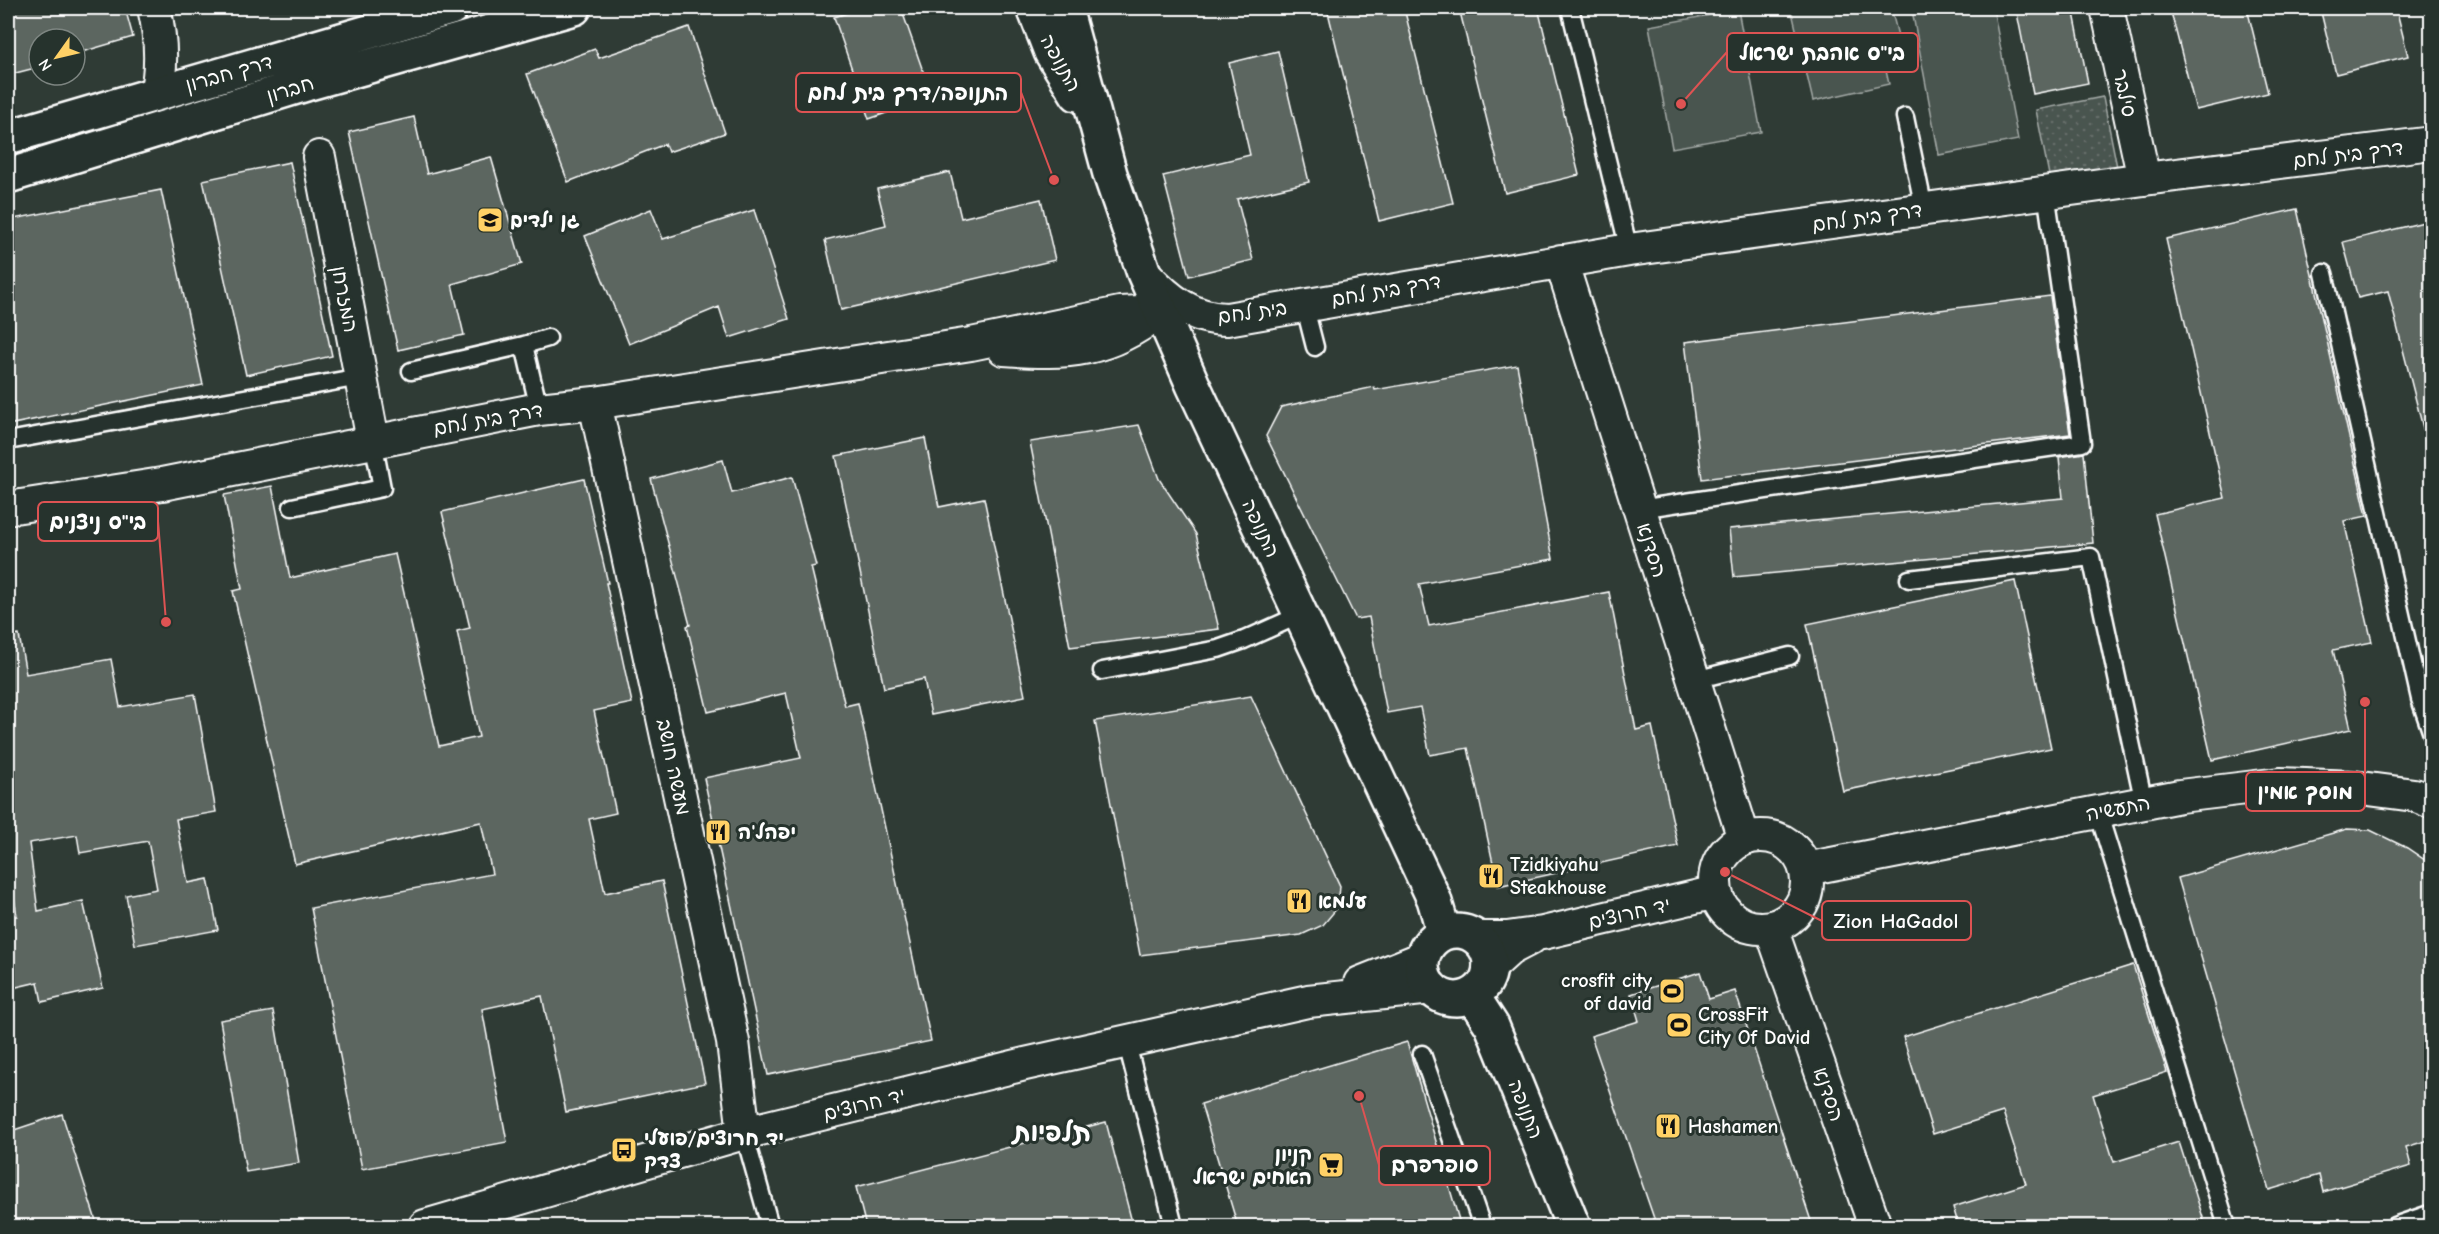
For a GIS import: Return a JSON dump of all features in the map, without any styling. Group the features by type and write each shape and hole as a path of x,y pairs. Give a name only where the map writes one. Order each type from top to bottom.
{"main road":[{"name":"דרך חברון","path":"8,137 451,8"},
{"name":"חברון","path":"8,176 306,84 574,8"},
{"name":"התנופה","path":"1034,8 1044,38 1061,71 1093,116"},
{"name":"התנופה","path":"1065,8 1093,116 1144,273 1434,900 1444,933"},
{"path":"1461,932 1476,938 1487,951 1481,981 1451,999 1427,973 1430,943 1444,933 1461,932"},
{"name":"התנופה","path":"1481,981 1492,1026 1574,1227"}],"street":[{"path":"154,8 159,32 161,64 156,94"},
{"name":"סילבר","path":"2107,8 2144,179"},
{"name":"דרך בית לחם","path":"1304,304 1629,250 2046,192 2432,143"},
{"name":"המזרחן","path":"319,158 372,441"},
{"name":"הסדנא","path":"1561,261 1744,839"},
{"name":"בית לחם","path":"1144,273 1169,298 1191,313 1205,317 1251,316 1304,304"},
{"name":"דרך בית לחם","path":"8,508 162,484 540,409 595,403 971,344 1039,351 1087,347 1129,334 1160,311"},
{"name":"מעשה חושב","path":"595,403 733,1042 744,1133"},
{"name":"התעשיה","path":"1806,868 2144,803 2280,784 2426,790"},
{"path":"1759,835 1774,837 1788,844 1799,855 1806,868 1808,884 1797,912 1785,923 1771,928 1756,929 1740,925 1728,915 1716,892 1715,873 1721,858 1730,847 1744,839 1759,835"},
{"name":"יד חרוצים","path":"1476,938 1506,938 1543,933 1716,892"},
{"name":"הסדנא","path":"1771,928 1875,1227"},
{"name":"יד חרוצים","path":"1481,981 1510,949 1543,933"},
{"name":"יד חרוצים","path":"424,1227 744,1133 1126,1040 1427,973"}],"lane":[{"path":"1570,8 1629,250"},
{"path":"1905,117 1924,209"},
{"path":"1639,509 2082,442 2046,192"},
{"path":"2324,273 2420,699 2432,735"},
{"path":"1304,304 1316,347"},
{"path":"411,370 548,339"},
{"path":"524,345 540,409"},
{"path":"8,441 360,377"},
{"path":"291,507 382,488 372,441"},
{"path":"1910,579 2091,557 2144,803"},
{"path":"1102,671 1224,647 1302,614"},
{"path":"1695,680 1791,656"},
{"path":"2098,812 2227,1227"},
{"path":"1126,1040 1174,1227"},
{"path":"1422,1054 1482,1227"},
{"path":"744,1133 770,1227"},
{"path":"2394,1227 2432,1213"}],"shaded area":[{"path":"1791,8 1891,8 1901,48 1882,53 1889,84 1813,101"},
{"path":"1993,8 2018,140 1939,155 1912,10"},
{"path":"1738,10 1761,132 1672,148 1649,26"},
{"path":"2103,97 2117,167 2050,180 2036,110"}],"building":[{"path":"8,8 125,8 133,37 87,50 87,27 27,27 27,70 8,75"},
{"path":"863,8 901,8 932,97 869,119 834,17"},
{"path":"1327,8 1404,8 1453,203 1379,221"},
{"path":"1459,8 1538,8 1579,175 1505,193"},
{"path":"2016,8 2073,8 2088,83 2033,94"},
{"path":"2170,8 2247,8 2268,93 2196,110"},
{"path":"2320,8 2396,8 2408,56 2336,74"},
{"path":"689,27 725,133 668,152 665,144 568,182 527,74 595,49 599,58"},
{"path":"1278,51 1309,182 1237,199 1253,260 1189,276 1163,176 1250,155 1229,63"},
{"path":"414,117 427,174 491,157 522,264 452,284 464,335 398,350 349,132"},
{"path":"290,162 332,356 246,375 203,180"},
{"path":"950,172 961,218 1041,199 1055,260 841,310 825,240 886,225 877,189"},
{"path":"161,190 203,385 8,425 8,220"},
{"path":"651,209 663,239 754,210 789,319 729,338 719,307 629,344 585,236"},
{"path":"2297,209 2367,516 2344,521 2372,642 2333,650 2351,729 2212,760 2155,514 2225,498 2166,239"},
{"path":"2432,220 2432,431 2424,432 2388,291 2358,298 2343,242"},
{"path":"2050,296 2070,434 1702,479 1685,342"},
{"path":"1517,365 1553,559 1419,584 1429,626 1609,592 1636,730 1652,726 1678,846 1498,886 1468,748 1430,755 1420,707 1387,713 1369,617 1356,619 1266,436 1281,407 1374,387 1375,390"},
{"path":"1139,425 1159,479 1196,534 1219,629 1070,647 1030,442"},
{"path":"925,438 939,507 984,498 1025,696 931,715 924,679 884,688 836,456"},
{"path":"2084,453 2093,543 1734,577 1729,529 2063,498 2059,457"},
{"path":"723,460 732,493 792,477 816,566 811,567 845,706 858,703 931,1041 768,1075 704,778 801,758 786,693 708,712 687,626 690,625 651,479"},
{"path":"584,479 632,703 594,711 616,813 589,819 605,893 662,881 705,1083 566,1112 542,996 482,1009 507,1142 362,1169 311,908 492,874 481,822 295,864 233,591 242,589 224,495 272,486 290,578 395,554 439,746 479,737 457,631 470,628 442,512"},
{"path":"2015,581 2051,748 1843,791 1807,624"},
{"path":"19,635 26,674 111,659 120,707 195,694 216,812 176,819 188,883 208,879 218,930 135,945 126,895 157,889 148,841 80,853 77,835 29,843 38,911 83,901 103,988 42,1002 38,982 8,989 8,918 17,916 8,860 8,636"},
{"path":"1251,696 1340,886 1338,907 1323,925 1301,935 1140,955 1095,721"},
{"path":"2347,829 2370,830 2407,848 2432,865 2432,992 2426,993 2432,1012 2432,1139 2406,1147 2411,1166 2323,1192 2319,1175 2269,1190 2178,878"},
{"path":"2133,965 2167,1072 2093,1095 2114,1162 2179,1142 2206,1227 1959,1227 1953,1207 2026,1184 2003,1112 1933,1134 1903,1037"},
{"path":"1700,972 1709,999 1735,991 1813,1227 1657,1227 1591,1036 1639,1021 1631,994"},
{"path":"273,1011 299,1163 246,1172 220,1020"},
{"name":"קניון האחים ישראל","path":"1407,1042 1461,1227 1238,1227 1201,1104"},
{"path":"62,1114 98,1227 8,1227 8,1132"},
{"path":"1106,1122 1133,1226 866,1227 856,1187"}],"place":[{"name":"בי\"ס אהבת ישראל","path":"1681,104"},
{"name":"התנופה/דרך בית לחם","path":"1054,180"},
{"name":"גן ילדים","path":"490,220"},
{"name":"בי\"ס ניצנים","path":"166,622"},
{"name":"מוסך אמין","path":"2365,702"},
{"name":"יפהל'ה","path":"718,832"},
{"name":"Zion HaGadol","path":"1725,872"},
{"name":"Tzidkiyahu Steakhouse","path":"1491,876"},
{"name":"עלמא","path":"1299,901"},
{"name":"crosfit city of david","path":"1672,991"},
{"name":"CrossFit City Of David","path":"1679,1025"},
{"name":"סופרפרם","path":"1359,1096"},
{"name":"Hashamen","path":"1668,1126"},
{"name":"יד חרוצים/פועלי צדק","path":"624,1150"},
{"name":"קניון האחים ישראל","path":"1331,1165"}],"district":[{"name":"תלפיות","path":"1052,1132"}]}
